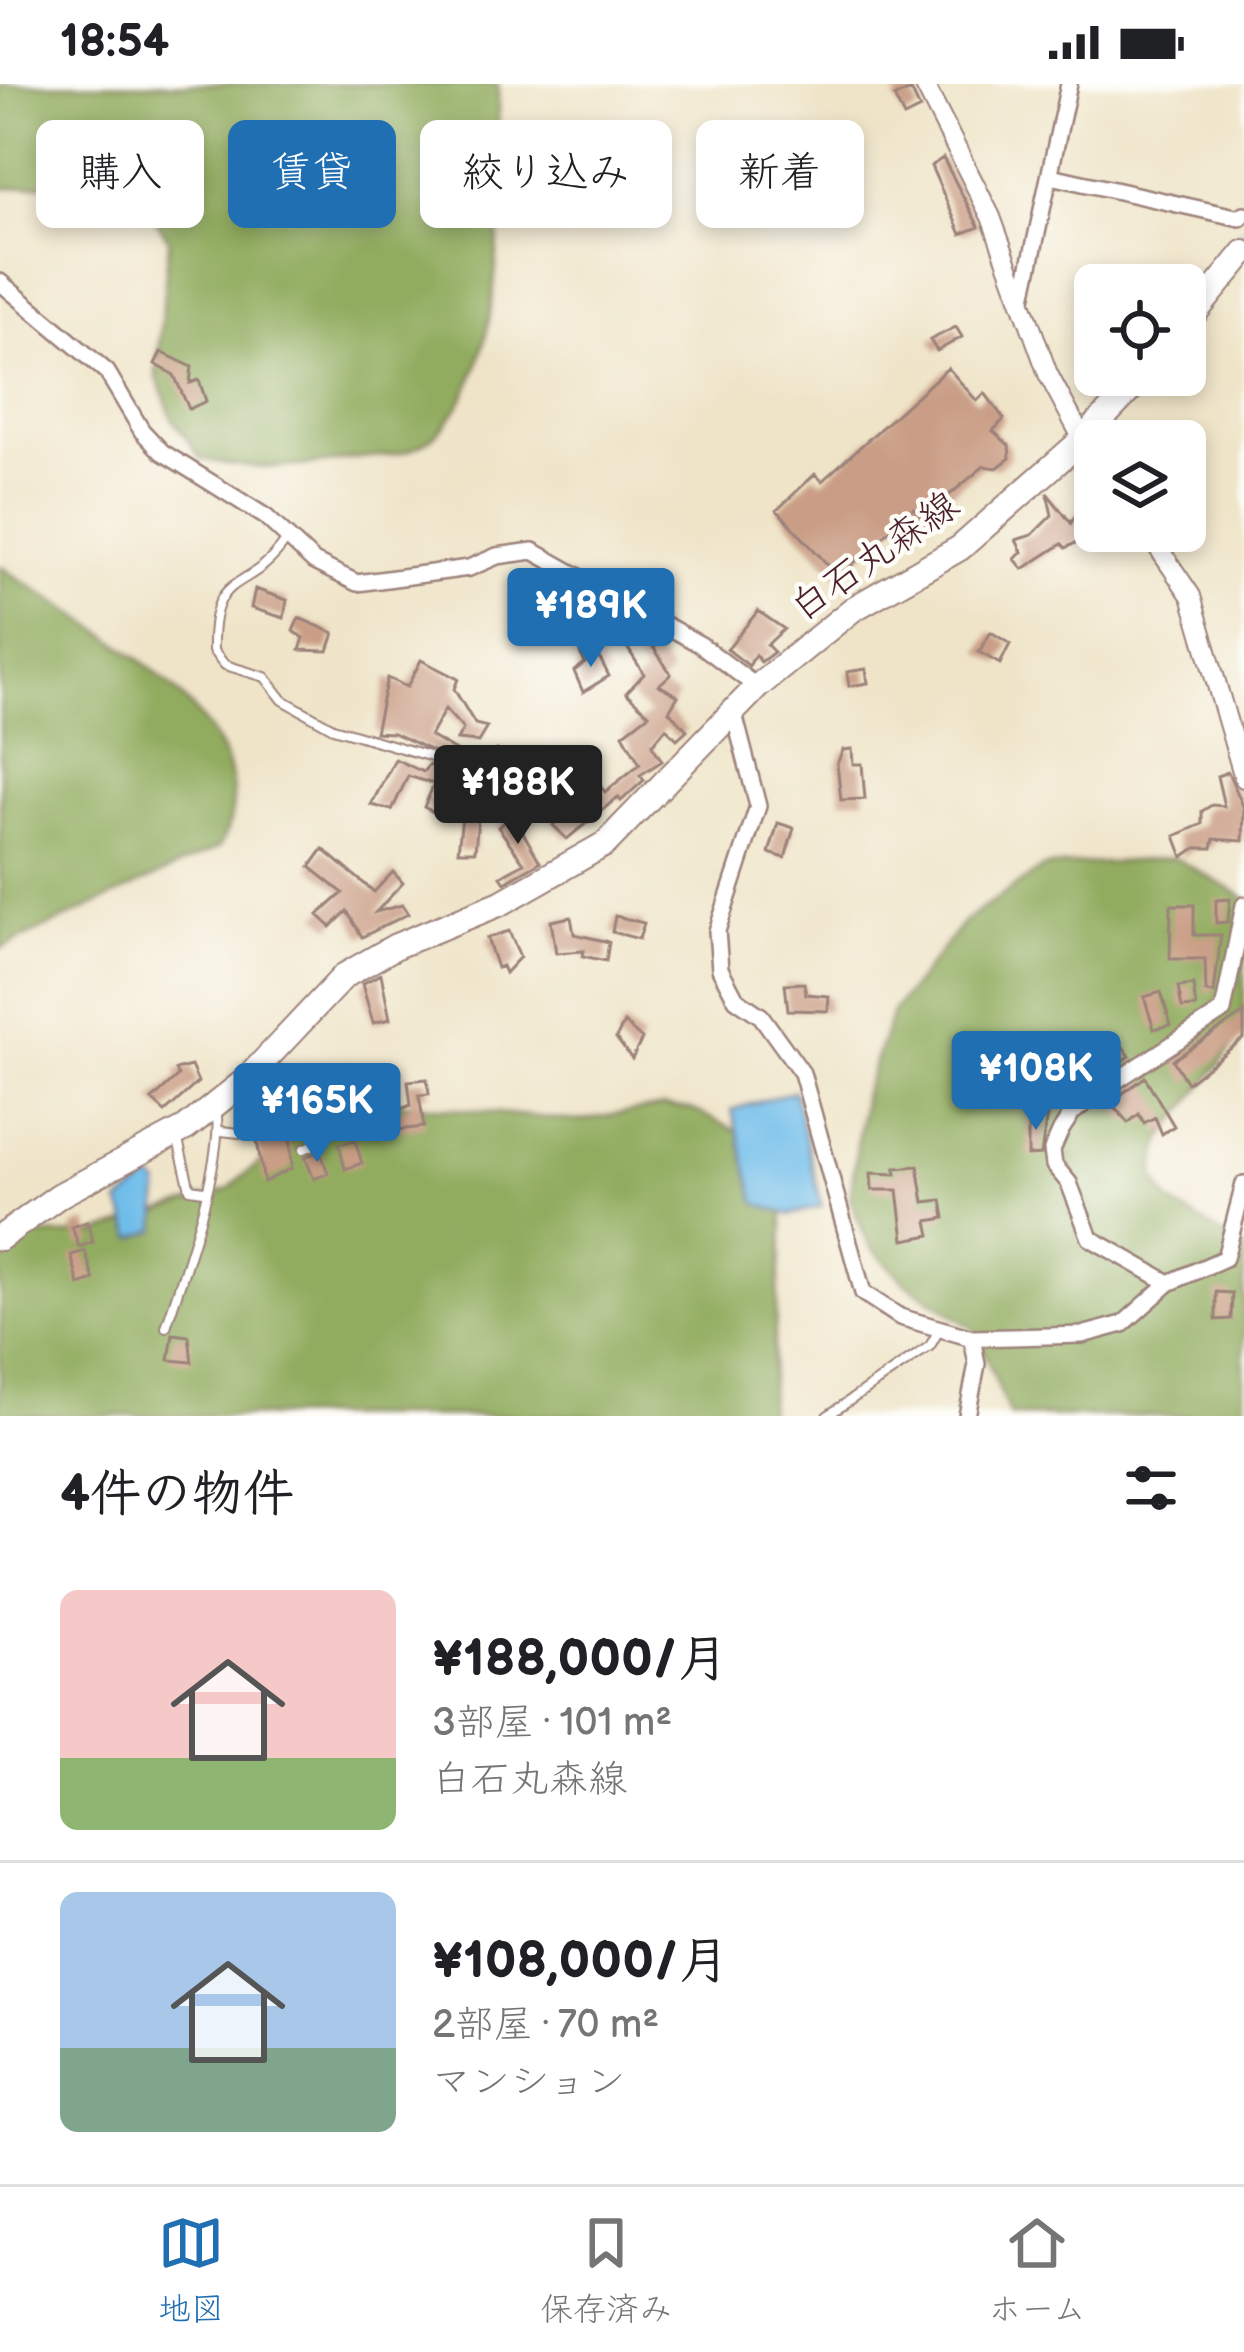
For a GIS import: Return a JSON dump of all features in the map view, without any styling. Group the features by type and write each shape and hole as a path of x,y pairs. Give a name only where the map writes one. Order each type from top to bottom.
{"main road":[{"path":"1206,300 1244,254"},
{"name":"白石丸森線","path":"0,1238 60,1195 177,1132 215,1105 344,976 396,946 501,903 605,844 757,687 853,609 960,548 1074,462"}],"street":[{"path":"924,84 991,217 1074,422"},
{"path":"1022,303 1069,84"},
{"path":"1051,176 1240,218 1244,214"},
{"path":"0,282 107,372 142,431 162,452 266,517 314,562 357,583 469,568 497,556 533,550 701,645 757,687"},
{"path":"1162,552 1191,596 1244,778"},
{"path":"734,714 758,806 717,931 720,969 736,999 761,1016 802,1073 863,1293 900,1317 972,1338 1123,1324 1169,1283 1225,1258 1244,1184"},
{"path":"1169,1283 1090,1238 1069,1183 1054,1165 1052,1150 1072,1112 1222,1011 1244,904"},
{"path":"967,1416 977,1364 972,1338"}],"lane":[{"path":"288,538 275,558 224,592 212,612 213,651 225,664 265,677 283,700 333,728 432,757 488,789"},
{"path":"166,1327 196,1237 221,1131 215,1105"},
{"path":"221,1131 249,1134 308,1107 320,1142 304,1149"},
{"path":"177,1132 190,1189 204,1191"},
{"path":"827,1416 930,1346 940,1328"}],"green space":[{"path":"0,84 498,84 498,120 420,120 420,228 498,228 495,281 471,381 449,420 417,447 392,454 308,465 237,465 200,458 172,418 156,375 169,240 161,228 204,228 204,120 36,120 36,185 0,189"},
{"path":"0,566 166,681 202,719 226,759 233,802 219,847 0,949"},
{"path":"1175,858 1244,897 1244,1032 1161,1140 1154,1176 1169,1202 1244,1248 1244,1416 1010,1416 975,1330 906,1283 869,1245 850,1199 864,1093 893,1011 966,920 1044,867"},
{"path":"367,1100 578,1121 664,1106 691,1109 781,1152 783,1230 768,1416 0,1416 0,1236 94,1234 227,1190 312,1118"}],"water":[{"path":"794,1091 822,1206 790,1215 756,1203 732,1110"},
{"path":"151,1178 159,1185 157,1230 133,1238 120,1203"}],"building":[{"path":"911,90 920,109 904,117 894,97"},
{"path":"943,158 979,227 961,234 931,166"},
{"path":"956,327 962,337 937,351 930,340"},
{"path":"161,352 192,367 190,383 199,380 206,401 189,409 174,375 155,364"},
{"path":"948,368 977,401 985,393 1004,419 993,431 1009,445 1010,458 997,468 984,466 923,517 914,508 839,577 777,510 815,474 822,481"},
{"path":"1047,493 1071,523 1074,518 1074,544 1066,548 1062,544 1023,569 1015,559 1022,552 1016,540 1032,535 1052,515"},
{"path":"255,589 287,600 284,618 251,608"},
{"path":"758,611 784,629 767,645 774,652 761,662 755,655 749,666 727,649"},
{"path":"299,618 334,633 328,651 300,650 304,638 293,631"},
{"path":"991,632 1010,644 1000,664 979,652"},
{"path":"644,634 648,640 658,635 664,643 653,647 671,674 659,685 678,696 669,711 687,730 677,739 666,728 652,745 662,761 640,775 644,780 621,801 618,797 567,839 553,825 600,786 605,792 640,764 623,734 649,714 626,693 644,674 627,647"},
{"path":"594,647 609,676 583,692 574,671 585,663 580,653"},
{"path":"421,660 458,679 454,689 475,724 487,727 478,742 457,740 463,729 445,709 430,736 469,759 465,766 393,733 375,732 387,678 407,687"},
{"path":"866,669 868,683 849,686 847,672"},
{"path":"852,749 853,764 862,764 865,799 841,800 837,764 843,750"},
{"path":"497,750 507,756 495,783 483,776"},
{"path":"395,759 423,772 429,765 451,778 437,814 424,807 434,784 408,776 392,810 371,805"},
{"path":"1228,772 1244,808 1243,841 1214,839 1212,848 1196,848 1183,857 1175,836 1202,824 1202,811 1212,805 1224,806 1217,776"},
{"path":"464,800 479,807 475,851 458,851"},
{"path":"513,815 540,862 505,882 501,876 524,863 498,827"},
{"path":"778,823 794,828 785,858 769,853"},
{"path":"323,849 374,892 393,872 403,883 376,912 402,905 408,914 362,937 347,911 331,927 318,915 343,893 310,867"},
{"path":"1230,899 1228,922 1216,923 1216,900"},
{"path":"1171,905 1194,905 1194,935 1221,935 1214,993 1206,992 1205,959 1170,959"},
{"path":"615,916 644,923 639,939 612,932"},
{"path":"571,917 574,934 609,942 606,961 583,956 584,951 556,953 551,921"},
{"path":"509,931 520,957 505,973 502,966 497,968 487,938"},
{"path":"381,974 390,1019 373,1023 362,984"},
{"path":"804,983 806,994 829,996 828,1011 788,1010 785,984"},
{"path":"1193,985 1196,1007 1182,1008 1178,987"},
{"path":"1161,992 1171,1025 1154,1029 1144,997"},
{"path":"1244,1013 1244,1038 1187,1083 1173,1060"},
{"path":"624,1023 642,1039 632,1059 616,1038"},
{"path":"1117,1039 1130,1056 1116,1065 1105,1048"},
{"path":"191,1066 198,1082 165,1112 152,1100 178,1076 175,1070"},
{"path":"324,1067 329,1078 366,1072 379,1119 362,1123 357,1108 321,1120 307,1087 283,1098 285,1108 255,1122 245,1102 256,1093"},
{"path":"1145,1077 1174,1126 1162,1134 1155,1117 1144,1123 1139,1114 1128,1123 1111,1102"},
{"path":"427,1079 429,1094 419,1095 424,1127 396,1130 392,1113 411,1105 408,1081"},
{"path":"1028,1114 1047,1114 1041,1155 1028,1156"},
{"path":"290,1129 292,1168 264,1182 257,1141"},
{"path":"355,1140 362,1163 345,1169 339,1144"},
{"path":"320,1151 328,1173 314,1179 305,1157"},
{"path":"918,1166 924,1202 942,1200 945,1218 928,1221 931,1235 904,1240 898,1190 872,1190 871,1173 896,1174 895,1168"},
{"path":"87,1222 93,1242 79,1247 72,1227"},
{"path":"85,1251 94,1280 79,1285 71,1255"},
{"path":"1216,1292 1232,1293 1231,1319 1216,1320"},
{"path":"173,1334 189,1336 192,1362 169,1360"}],"waterway":[{"path":"1206,272 1244,228"}]}
